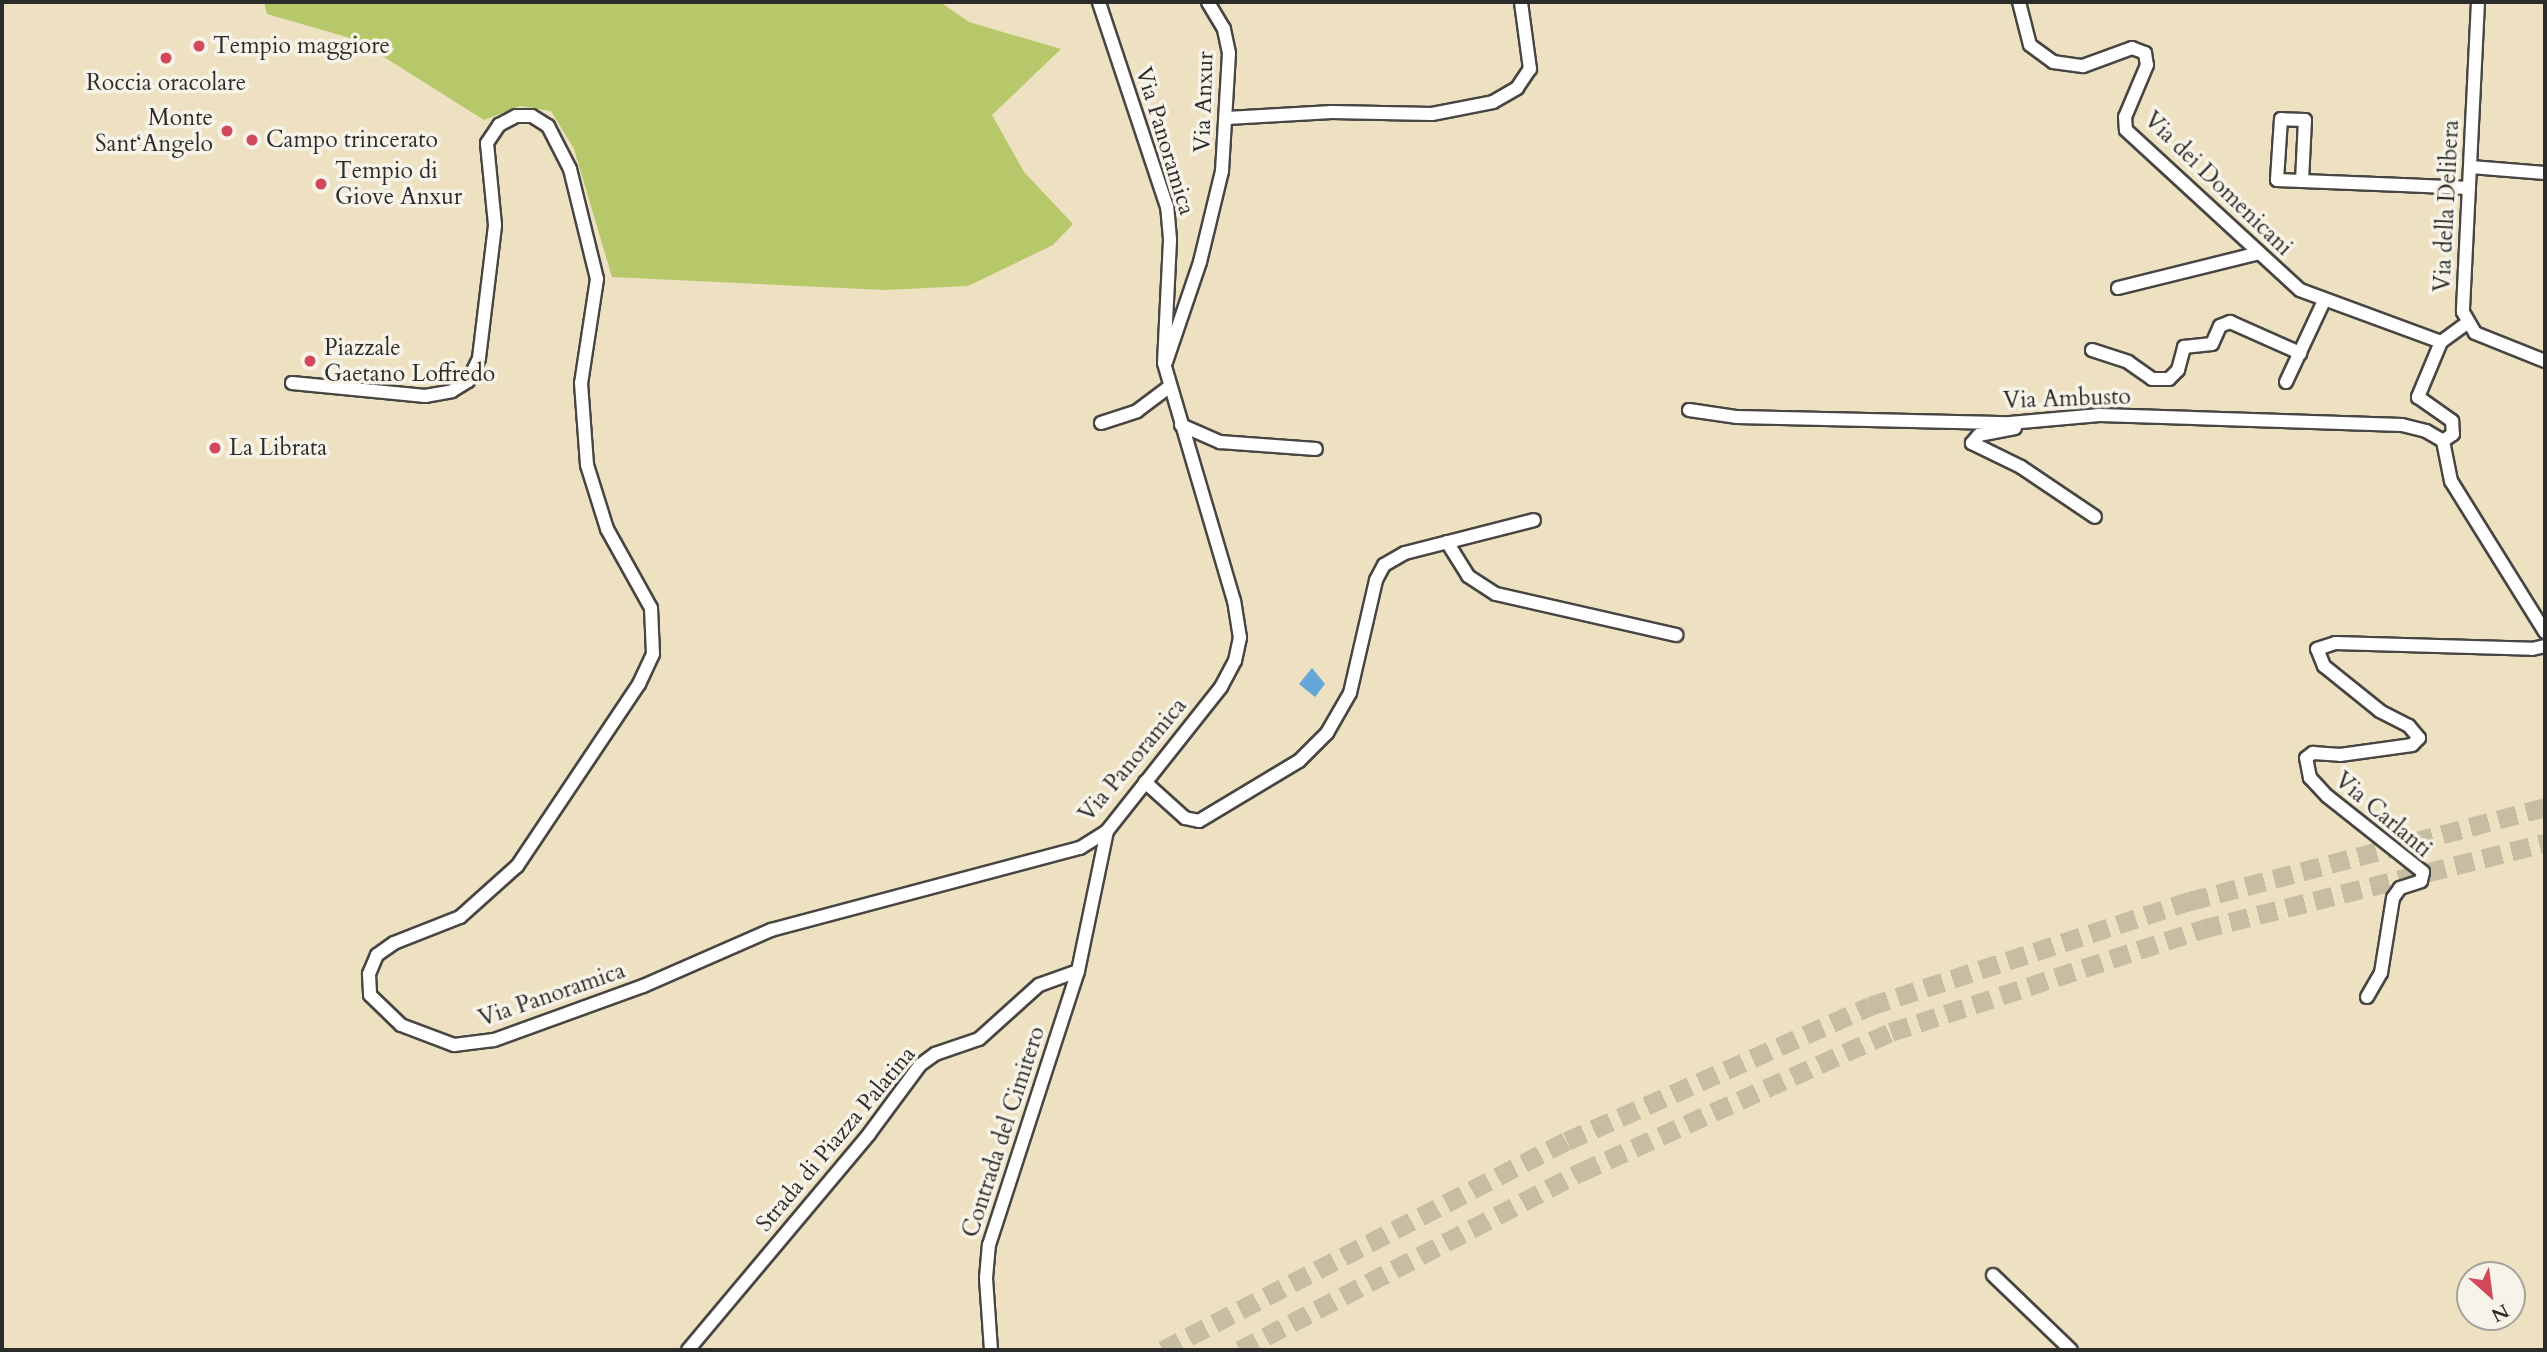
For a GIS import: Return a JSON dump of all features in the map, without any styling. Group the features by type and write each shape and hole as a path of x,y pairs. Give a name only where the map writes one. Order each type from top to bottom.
{"street":[{"name":"Via Panoramica","path":"292,383 425,396 452,391 468,381 480,358 495,225 487,143 494,129 516,116 532,116 548,126 570,169 597,279 581,395 590,479 607,529 651,608 653,654 639,684 517,866 460,916 394,943 377,955 369,974 370,995 401,1025 454,1045 494,1040 643,986 752,936 1058,856 1107,831 1227,678 1239,646 1234,601 1164,369 1168,215 1099,2"},
{"name":"Via Anxur","path":"1164,369 1214,215 1227,118 1228,45 1208,2"},
{"path":"1227,118 1332,112 1432,114 1493,102 1517,88 1530,69 1521,2"},
{"name":"Via dei Domenicani","path":"2019,2 2030,45 2053,62 2091,66 2132,48 2145,53 2147,65 2125,117 2126,130 2301,290 2323,301 2441,342"},
{"name":"Via della Delibera","path":"2478,2 2463,303 2467,323 2480,336 2545,361"},
{"path":"2302,181 2305,120 2281,119 2277,180 2469,188"},
{"path":"2471,167 2545,173"},
{"path":"2118,288 2259,253"},
{"path":"2286,382 2323,301"},
{"path":"2092,350 2128,362 2152,379 2169,379 2178,370 2184,347 2212,344 2220,326 2230,322 2300,353"},
{"path":"2467,323 2441,342 2417,394 2423,404 2452,421 2453,434 2443,442 2456,492 2545,632"},
{"path":"1101,423 1137,411 1169,387"},
{"name":"Via Ambusto","path":"1689,410 1737,417 2028,423 2100,415 2402,425 2426,431 2443,442"},
{"path":"2028,423 1979,435 1972,443 2021,467 2095,517"},
{"path":"1181,425 1220,442 1316,449"},
{"path":"1145,782 1185,818 1199,821 1307,755 1333,724 1354,685 1381,570 1397,556 1534,520"},
{"path":"1447,542 1464,572 1496,594 1676,635"},
{"name":"Via Carlanti","path":"2367,997 2381,973 2395,894 2424,875 2327,796 2310,778 2306,758 2313,753 2340,755 2412,745 2419,738 2413,729 2380,711 2324,666 2316,649 2334,643 2532,649 2545,646"},
{"name":"Contrada del Cimitero","path":"991,1350 986,1278 989,1245 1078,971 1107,831"},
{"name":"Strada di Piazza Palatina","path":"688,1350 869,1134 920,1065 935,1054 979,1039 1039,985 1078,971"},
{"path":"1993,1275 2071,1350"}],"green space":[{"path":"264,2 940,2 969,22 1061,49 992,115 1024,172 1073,224 1053,245 968,286 885,290 612,277 574,149 551,111 520,106 484,120 357,40 267,14"}],"water":[{"path":"1312,668 1325,684 1315,697 1299,684"}],"tunnel":[{"path":"1163,1350 1567,1141 1870,1006 2190,901 2545,807"},
{"path":"1240,1350 1581,1172 1891,1032 2202,929 2545,843"}],"place":[{"name":"Tempio maggiore","path":"199,46"},
{"name":"Roccia oracolare","path":"166,58"},
{"name":"Monte Sant‘Angelo","path":"227,131"},
{"name":"Campo trincerato","path":"252,140"},
{"name":"Tempio di Giove Anxur","path":"321,184"},
{"name":"Piazzale Gaetano Loffredo","path":"310,361"},
{"name":"La Librata","path":"215,448"}]}
